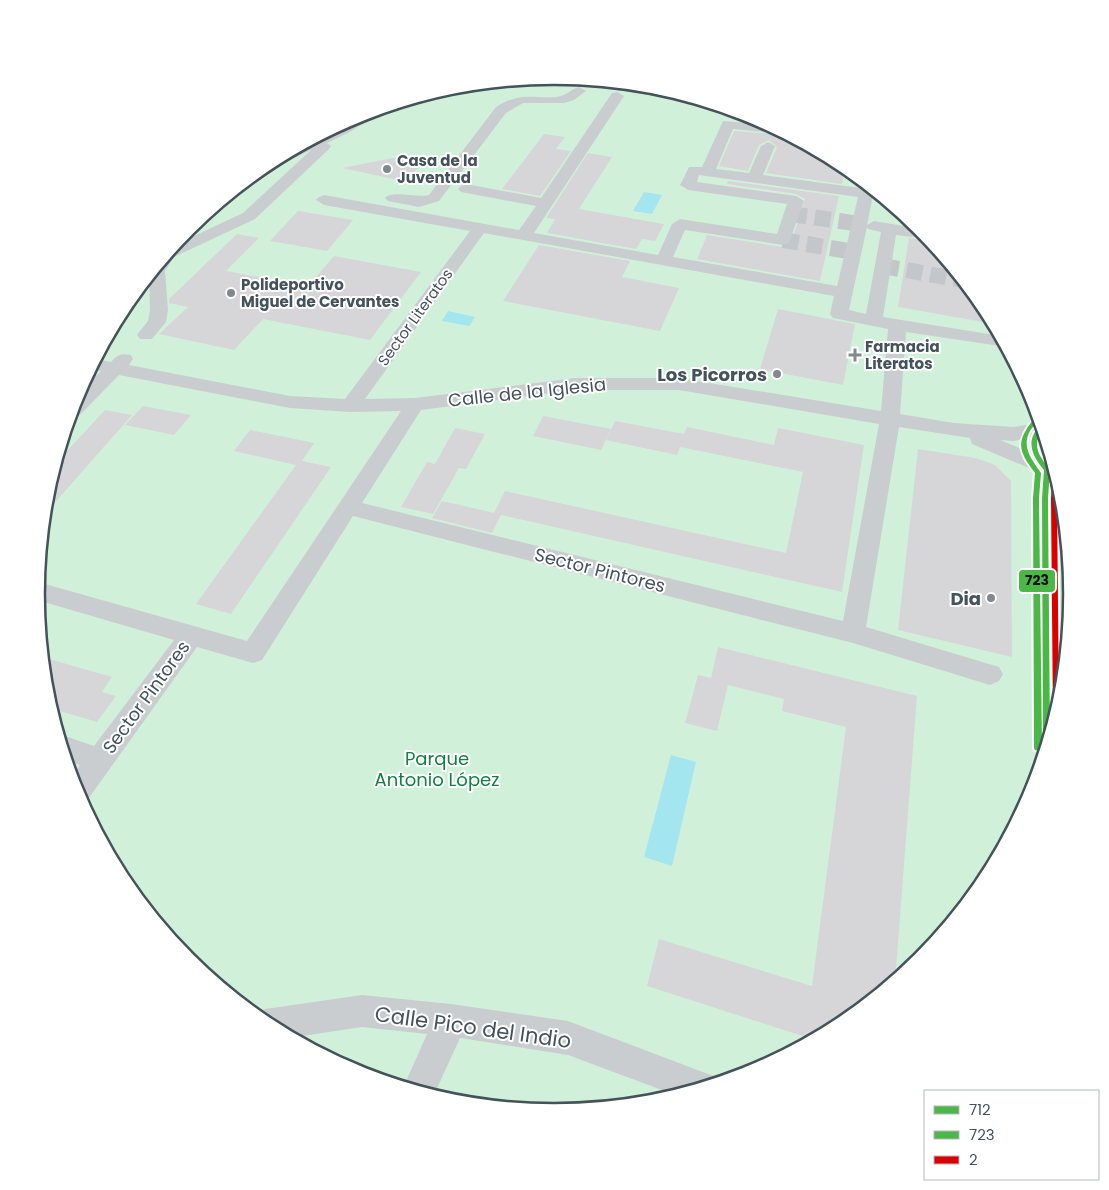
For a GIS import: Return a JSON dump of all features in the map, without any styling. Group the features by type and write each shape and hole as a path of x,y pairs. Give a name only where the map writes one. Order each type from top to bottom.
{"street":[{"path":"338,190 419,202 434,198 501,110 512,100 530,98 546,101 570,99 579,91"},
{"path":"524,235 617,96"},
{"path":"716,189 714,173 728,124 758,128"},
{"path":"182,248 250,216 324,146"},
{"path":"754,178 768,146"},
{"path":"664,260 680,224 782,240 796,201 688,184 694,170 863,190"},
{"path":"466,189 545,203"},
{"path":"867,192 839,314 996,341"},
{"path":"324,200 844,293"},
{"path":"860,224 913,233"},
{"name":"Sector Literatos","path":"350,406 480,228"},
{"path":"874,320 889,229"},
{"path":"852,261 883,266"},
{"path":"146,335 157,322 159,310 157,276"},
{"path":"853,633 890,419 897,324"},
{"path":"92,382 106,363"},
{"name":"Calle de la Iglesia","path":"106,363 290,402 350,406 415,404 576,384 658,383 679,384 954,430 1014,434 1036,428"},
{"name":"Sector Pintores","path":"45,593 253,653 415,404"},
{"name":"Calle de la Iglesia","path":"954,430 1048,470"},
{"path":"1037,432 1032,444 1034,454 1048,469"},
{"path":"1047,728 1045,498 1049,471"},
{"name":"Sector Pintores","path":"348,507 853,633 990,674"},
{"name":"Sector Pintores","path":"82,785 192,634"},
{"name":"Sector Pintores","path":"69,749 100,760"},
{"name":"Calle Pico del Indio","path":"278,1023 362,1011 451,1020 568,1038 694,1084"},
{"path":"421,1086 451,1020"}],"green space":[{"name":"Parque Antonio López","path":"554,85 588,87 654,95 686,103 749,124 780,138 838,171 865,191 915,235 938,259 959,285 996,340 1025,400 1037,431 1047,463 1060,528 1064,595 1063,628 1060,662 1047,727 1025,790 1011,820 996,850 959,905 938,931 890,978 838,1019 809,1036 749,1066 718,1077 654,1095 621,1100 588,1103 521,1103 455,1095 423,1087 360,1066 329,1052 271,1019 244,999 194,955 171,931 150,905 113,850 84,790 72,759 62,727 49,662 45,595 46,562 49,528 62,463 84,400 98,370 113,340 150,285 171,259 219,212 271,171 300,154 360,124 391,113 455,95 488,90"}],"water":[{"path":"644,192 662,195 652,214 633,211"},
{"path":"448,311 475,317 469,326 442,321"},
{"path":"671,755 696,762 672,866 644,857"}],"building":[{"path":"734,131 770,134 844,175 842,184 766,173 777,147 769,140 759,145 748,171 719,166"},
{"path":"544,134 565,137 556,149 571,151 540,196 502,189"},
{"path":"588,153 612,157 579,209 664,224 655,241 642,239 636,249 547,233 555,219 546,218"},
{"name":"Casa de la Juventud","path":"393,158 423,165 405,178 401,177 398,180 342,168"},
{"path":"728,181 839,196 820,281 697,259 707,235 783,247 791,244 805,199 796,194 727,184"},
{"path":"298,211 353,220 327,251 270,241"},
{"path":"237,234 259,238 226,271 308,286 334,256 421,272 370,340 263,319 234,350 159,334 188,307 169,303 169,299"},
{"path":"909,238 919,239 959,285 985,322 898,307"},
{"path":"539,245 630,261 622,277 679,288 660,331 503,301"},
{"path":"778,309 855,324 843,385 760,369"},
{"path":"143,406 191,415 174,435 125,425"},
{"path":"105,410 132,415 53,504 65,453"},
{"path":"543,416 611,429 601,450 533,436"},
{"path":"615,421 684,434 687,427 774,445 778,428 864,445 842,592 501,515 492,533 432,518 442,501 494,513 505,491 786,553 803,472 680,447 677,455 606,440"},
{"path":"455,428 485,434 466,469 459,468 433,514 401,507 427,462 435,464"},
{"path":"250,430 314,443 302,461 331,467 231,614 196,604 296,465 234,451"},
{"path":"918,449 976,458 995,465 1011,481 1012,657 898,630"},
{"path":"718,647 917,696 896,973 838,1019 807,1037 647,986 659,939 812,986 846,727 782,711 784,699 728,685 717,731 685,723 698,675 711,678"},
{"path":"49,659 112,677 102,692 116,696 97,722 59,711"}],"tunnel":[{"path":"791,214 860,224"},
{"path":"783,240 854,252"},
{"path":"883,266 954,278"}],"transit line":[{"name":"723","path":"1034,423 1027,431 1023,445 1027,458 1038,473 1036,498 1038,748"},
{"name":"712","path":"1038,433 1034,449 1038,459 1047,470 1045,498 1047,728"},
{"name":"2","path":"1054,497 1056,685"}],"place":[{"name":"Casa de la Juventud","path":"387,169"},
{"name":"Polideportivo Miguel de Cervantes","path":"231,293"},
{"name":"Farmacia Literatos","path":"855,355"},
{"name":"Los Picorros","path":"777,374"},
{"name":"Dia","path":"991,598"}]}
